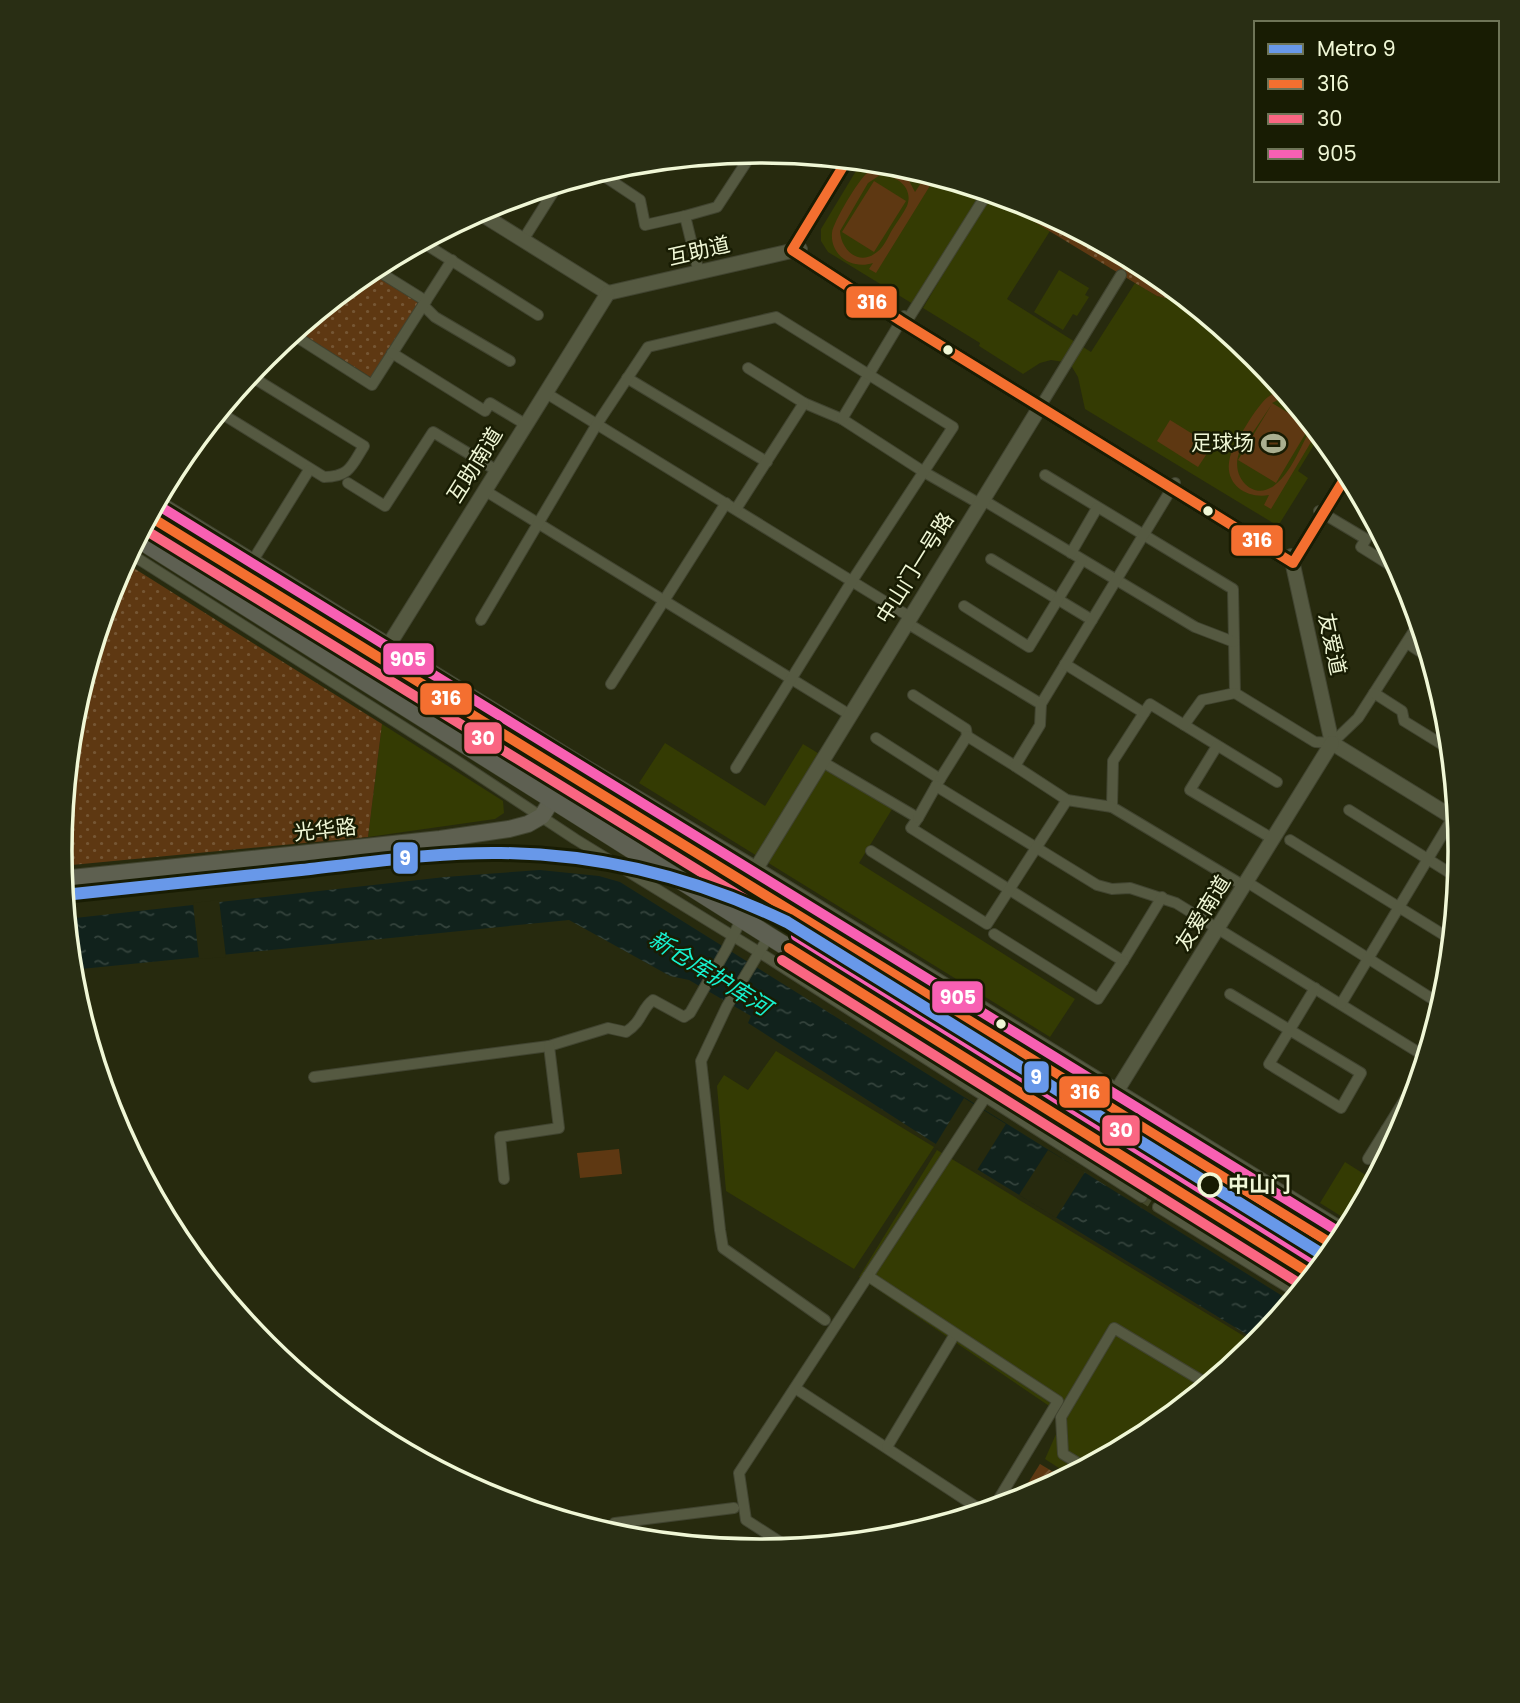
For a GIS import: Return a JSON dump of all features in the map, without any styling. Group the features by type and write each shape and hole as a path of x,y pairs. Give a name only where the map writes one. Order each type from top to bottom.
{"main road":[{"path":"157,520 248,567 385,652 567,775 1157,1136"},
{"path":"145,543 769,936 1139,1165"},
{"path":"542,816 567,775"},
{"name":"光华路","path":"73,878 440,839 509,829 528,824 542,816"},
{"path":"1277,1210 1327,1241"},
{"path":"1258,1240 1306,1271"}],"street":[{"path":"609,180 640,200 645,225 717,207 741,164"},
{"path":"796,250 842,168"},
{"path":"796,250 849,169"},
{"path":"523,240 546,198"},
{"path":"842,419 982,201"},
{"path":"685,216 699,273"},
{"path":"490,219 608,293"},
{"path":"431,247 538,315"},
{"path":"796,250 1292,559 1340,481"},
{"name":"互助道","path":"608,293 796,250"},
{"path":"300,339 372,385 452,260"},
{"path":"384,275 425,303 435,317 510,361"},
{"name":"中山门一号路","path":"751,888 757,867 1121,275"},
{"name":"互助南道","path":"385,652 608,293"},
{"path":"481,620 597,424 648,347 776,317 953,427 852,580 736,768"},
{"path":"393,353 485,411 490,403 525,424"},
{"path":"748,368 804,403 842,419 924,472 1071,553 1195,627 1234,642"},
{"path":"627,378 767,462"},
{"path":"227,417 324,477 347,473 364,446 259,381"},
{"path":"546,393 852,580 908,620 1041,704"},
{"path":"736,509 804,403"},
{"path":"348,483 385,506 433,432 496,470"},
{"path":"165,505 248,567 309,470"},
{"path":"1045,475 1233,589 1235,693"},
{"path":"1015,766 1040,725 1041,704 1174,485"},
{"path":"484,490 850,715"},
{"path":"611,684 726,503"},
{"path":"1071,553 1097,508"},
{"path":"1321,512 1366,539 1361,547 1384,561"},
{"path":"138,559 575,839 1142,1196"},
{"path":"991,559 1092,620"},
{"name":"友爱道","path":"1292,559 1332,743"},
{"path":"964,606 1029,647 1082,560"},
{"path":"1332,743 1358,718 1413,633"},
{"path":"1407,643 1418,650"},
{"path":"385,652 757,867 1338,1225"},
{"path":"1065,664 1144,713"},
{"path":"1184,725 1202,700 1235,693 1315,741 1332,743 1447,813"},
{"path":"1374,693 1402,710 1404,721 1439,743"},
{"path":"913,695 966,729 967,736 911,828 1123,961"},
{"path":"1112,807 1113,761 1150,704 1277,782"},
{"path":"967,736 1067,800 1112,807 1245,884 1432,999"},
{"path":"876,738 938,783 1097,885 1112,889 1130,888 1162,897 1219,927 1418,1052"},
{"name":"友爱南道","path":"1108,1105 1332,743"},
{"path":"1217,746 1190,790 1273,839"},
{"path":"821,761 918,818"},
{"path":"871,851 987,924 1067,800"},
{"path":"1349,810 1448,872"},
{"path":"1341,1004 1448,829"},
{"path":"1290,840 1443,935"},
{"path":"314,1077 549,1046 608,1028 626,1032 638,1024 648,1004 653,1000 684,1017 690,1013 726,950 751,888"},
{"path":"994,934 1098,999 1162,897"},
{"path":"769,936 727,1006 701,1061 723,1248 825,1320"},
{"path":"1230,994 1290,1031 1361,1073 1341,1108 1269,1064 1290,1031 1315,988"},
{"path":"504,1179 500,1137 559,1128 549,1046"},
{"path":"776,1539 747,1520 739,1473 998,1078"},
{"path":"1367,1159 1395,1117"},
{"path":"1158,1207 1290,1289"},
{"path":"868,1276 1058,1401 1001,1495"},
{"path":"1077,1462 1063,1454 1060,1417 1114,1328 1201,1380"},
{"path":"887,1447 955,1334"},
{"path":"795,1388 974,1505"},
{"path":"615,1524 734,1508"}],"shaded area":[{"path":"857,170 894,176 979,199 913,304 828,252 821,241 821,229"},
{"path":"868,172 908,180 915,192 921,183 930,185 876,273 869,269 873,263 865,265 844,259 832,241 833,228 841,211","holes":["880,175 892,177 906,188 909,200 907,206 879,250 870,256 858,257 847,250 840,231 868,183"]},
{"path":"874,181 906,201 874,252 842,232"},
{"path":"986,202 1030,219 1050,231 1007,299 1091,352 1135,283 1157,296 1171,299 1247,365 1306,433 1314,444 1298,471 1308,478 1278,526 1085,409 1078,377 1072,367 1064,362 1051,360 1040,363 1023,374 979,346 980,343 923,308"},
{"path":"1029,218 1104,255 1171,299 1157,296"},
{"path":"1059,270 1089,288 1085,295 1089,297 1077,316 1073,314 1063,330 1034,312"},
{"path":"381,277 420,301 372,378 304,335"},
{"name":"足球场","path":"1274,394 1278,400 1272,403 1290,414 1306,433 1276,483 1238,460 1272,404 1239,453 1237,462 1238,471 1246,485 1260,491 1276,484 1291,466 1307,435 1312,441 1271,509 1264,505 1269,495 1252,495 1238,488 1230,475 1229,467 1230,457 1246,425 1263,401"},
{"path":"1170,420 1212,446 1198,467 1157,441"},
{"path":"133,568 382,724 368,837 72,865 73,806 85,717 108,630"},
{"path":"382,724 503,801 504,813 495,819 368,837"},
{"path":"665,743 765,806 803,744 897,801 859,863 1075,999 1050,1037 639,783"},
{"path":"776,1051 934,1147 854,1269 726,1191 717,1086 724,1075 748,1090"},
{"path":"619,1149 622,1174 580,1178 577,1153"},
{"path":"937,1150 1247,1338 1179,1398 1104,1448 1062,1470 1045,1459 1064,1416 859,1277"},
{"path":"1345,1162 1367,1176 1343,1217 1320,1203"},
{"path":"1040,1464 1055,1473 1026,1485"}],"water":[{"name":"新仓库护库河","path":"540,870 599,876 620,882 1284,1297 1249,1336 931,1141 748,1023 751,1016 689,980 670,976 569,920 82,969 75,918 445,877"}],"pier":[{"path":"219,900 226,957 199,959 193,903"},
{"path":"964,1098 1006,1124 976,1172 934,1147"},
{"path":"1048,1150 1085,1172 1056,1218 1019,1195"}],"tunnel":[{"path":"1157,1136 1277,1210"},
{"path":"1139,1165 1258,1240"},
{"path":"1142,1197 1158,1207"}],"metro line":[{"name":"9","path":"73,894 401,858 476,853 538,854 575,858 684,882 719,893 787,922 1319,1252"}],"transit line":[{"name":"316","path":"842,168 792,250 901,321 1293,563 1341,484"},
{"name":"905","path":"163,508 1335,1229"},
{"name":"316","path":"157,521 1327,1241"},
{"name":"30","path":"150,533 1319,1252"},
{"name":"905","path":"796,936 1314,1259"},
{"name":"316","path":"789,948 1305,1271"},
{"name":"30","path":"782,960 1296,1282"}],"place":[{"name":"足球场","path":"1274,443"},
{"name":"中山门","path":"1210,1185"}]}
